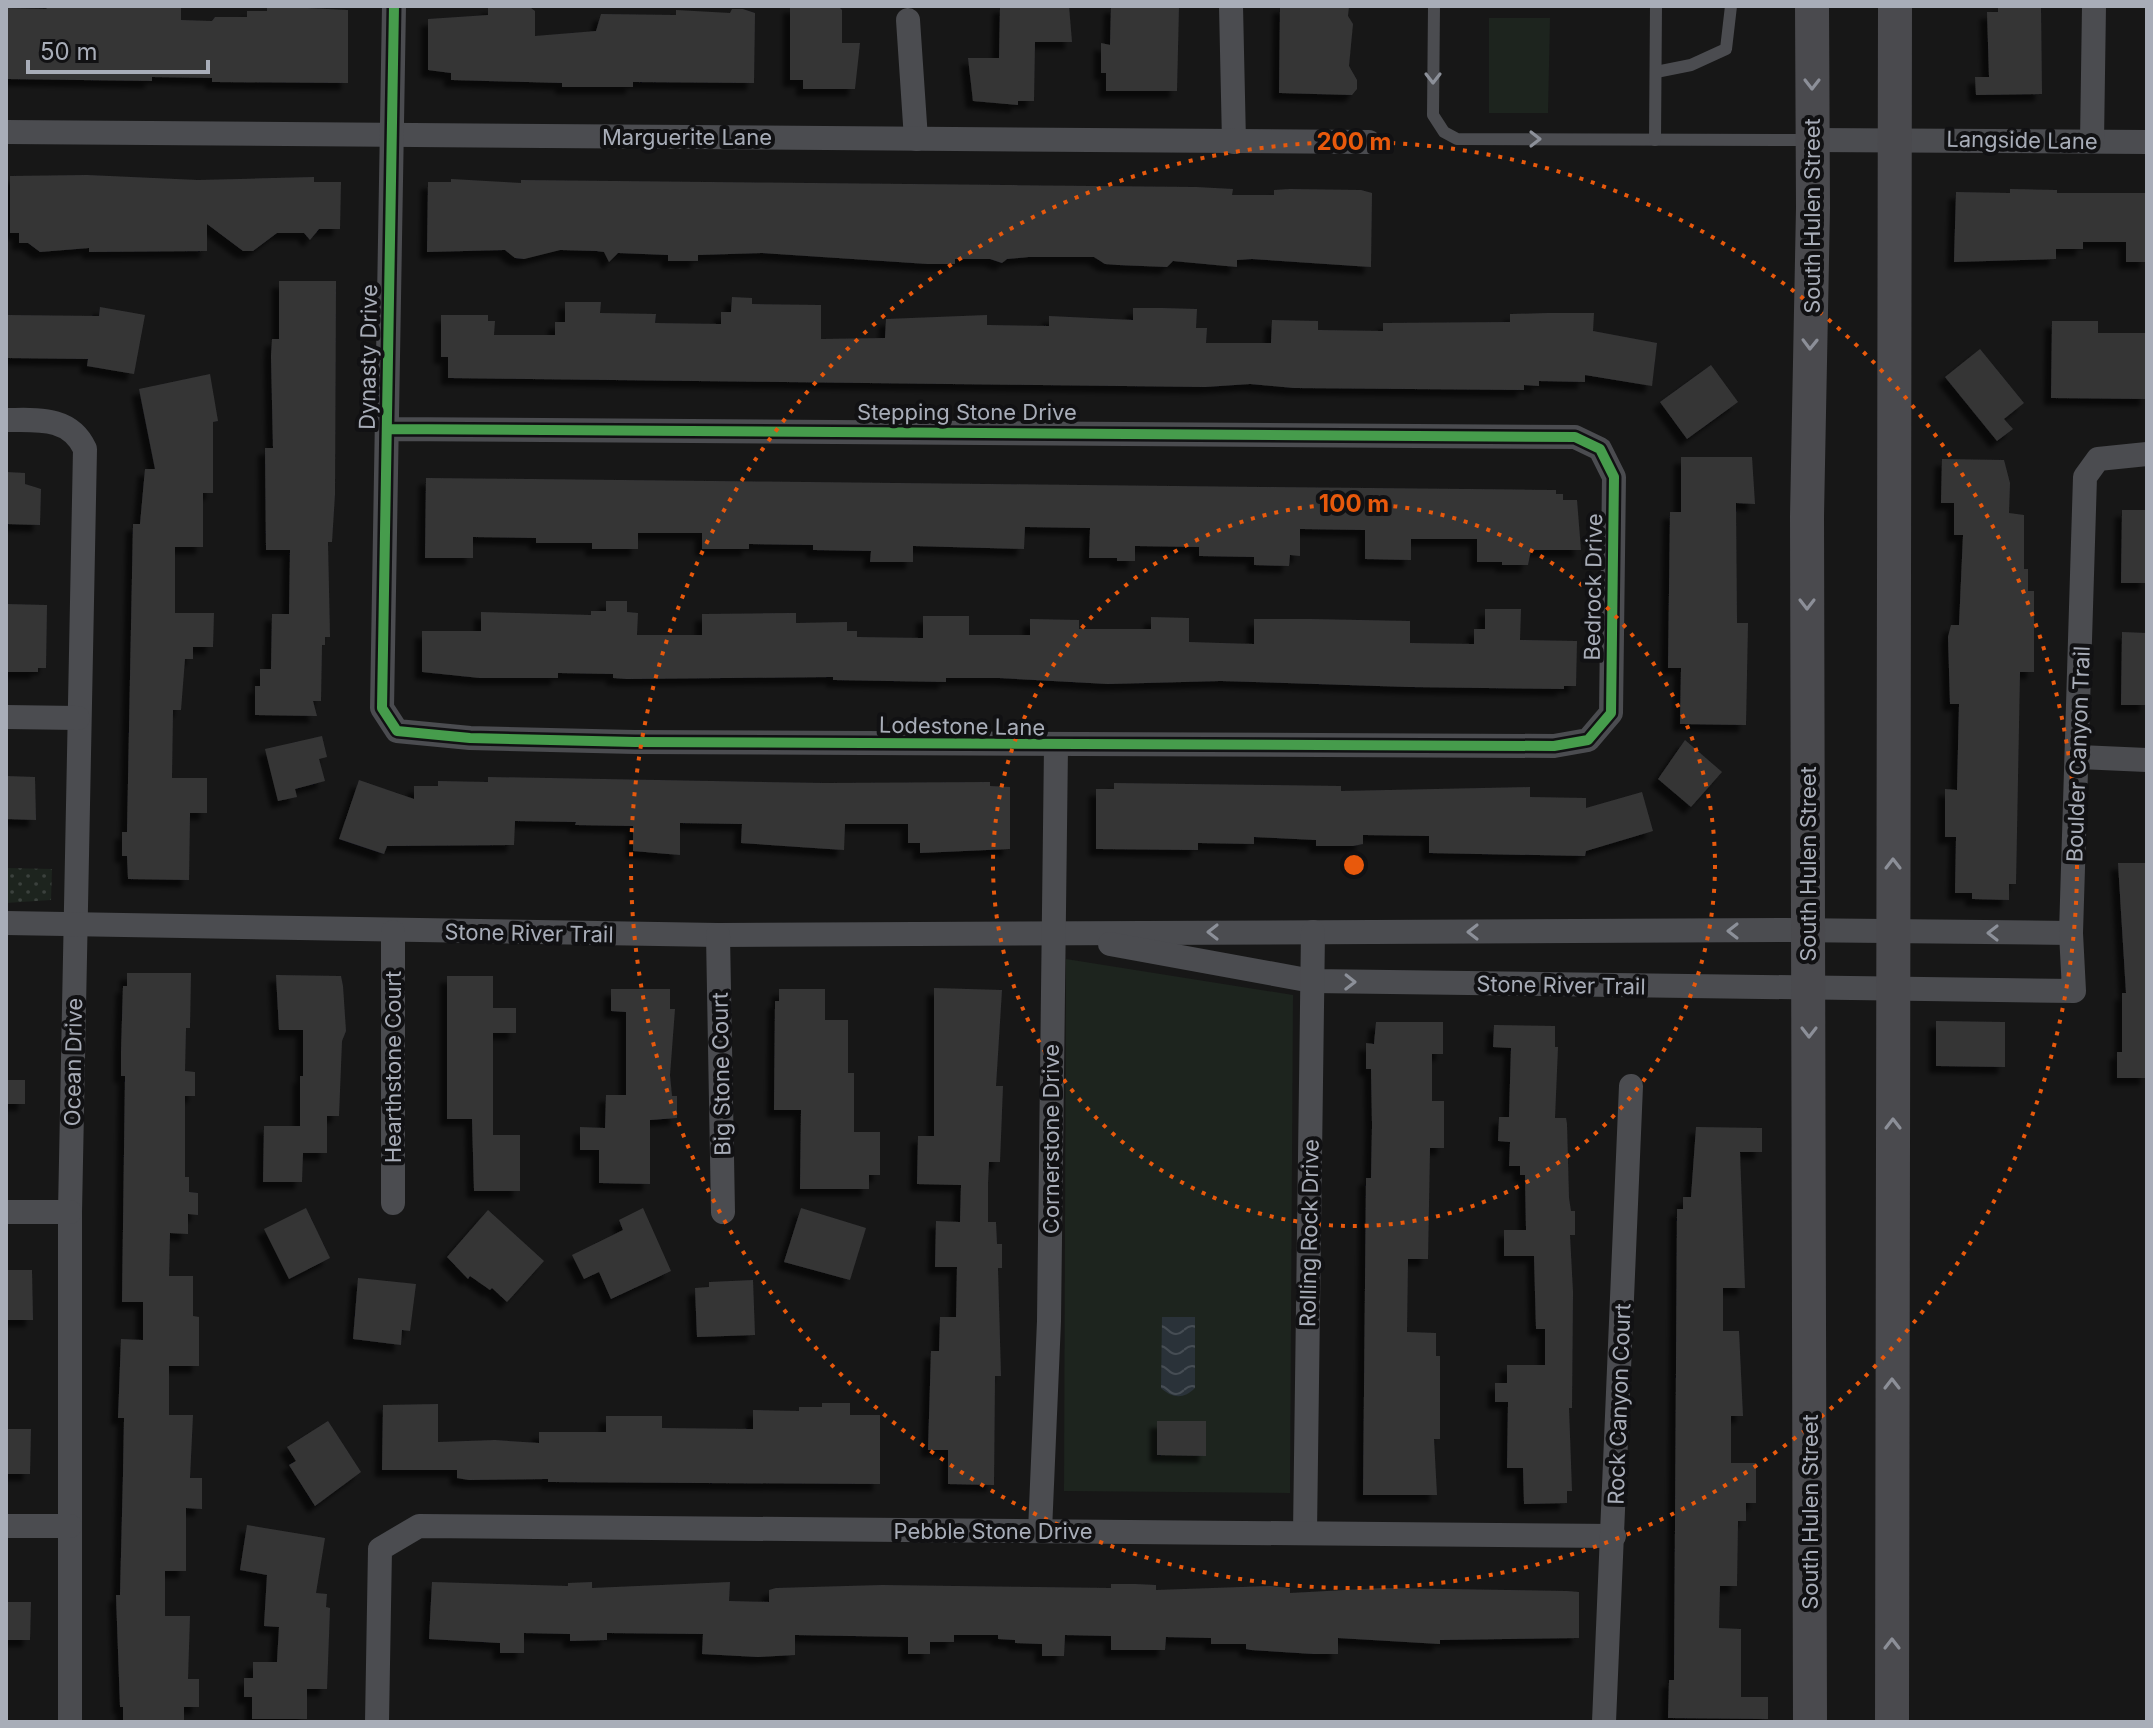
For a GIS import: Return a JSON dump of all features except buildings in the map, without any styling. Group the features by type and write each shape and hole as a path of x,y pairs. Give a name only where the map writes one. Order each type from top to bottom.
{"main road":[{"name":"South Hulen Street","path":"1810,1722 1807,516 1812,6"},
{"path":"1892,1722 1895,6"}],"street":[{"name":"Dynasty Drive","path":"382,708 394,6"},
{"path":"1231,6 1234,142"},
{"path":"2092,141 2094,6"},
{"path":"908,20 916,139"},
{"name":"Marguerite Lane","path":"6,132 1369,142"},
{"name":"Langside Lane","path":"1813,140 2147,142"},
{"name":"Ocean Drive","path":"6,420 50,421 68,427 79,437 85,449 70,1212 70,1722"},
{"name":"Stepping Stone Drive","path":"387,429 1547,435"},
{"name":"Bedrock Drive","path":"1547,435 1575,437 1600,449 1614,477 1611,713 1588,740 1554,746"},
{"name":"Boulder Canyon Trail","path":"2074,991 2071,933 2079,757 2085,477 2098,459 2147,454"},
{"name":"Lodestone Lane","path":"382,708 397,731 470,738 1056,746 1554,746"},
{"path":"6,717 78,718"},
{"name":"Cornerstone Drive","path":"1040,1531 1049,1321 1056,746"},
{"path":"2079,757 2147,760"},
{"name":"Stone River Trail","path":"6,923 393,932 718,935 1809,930 1893,934 2071,933"},
{"name":"Hearthstone Court","path":"393,932 393,1203"},
{"name":"Rolling Rock Drive","path":"1305,1533 1313,932"},
{"name":"Stone River Trail","path":"1052,933 1312,981 2074,991"},
{"name":"Big Stone Court","path":"718,935 723,1212"},
{"name":"Rock Canyon Court","path":"1604,1722 1631,1086"},
{"path":"6,1212 70,1212"},
{"path":"6,1526 70,1526"},
{"name":"Pebble Stone Drive","path":"377,1722 380,1549 419,1526 1614,1536"}],"lane":[{"path":"1434,6 1433,115 1444,132 1457,139 1813,140"},
{"path":"1655,140 1656,6"},
{"path":"1656,72 1691,65 1726,49 1731,6"}],"shaded area":[{"path":"1489,18 1550,18 1548,113 1489,113"},
{"path":"6,868 52,869 51,900 6,903"},
{"path":"1066,959 1293,995 1290,1493 1064,1491"}],"water":[{"path":"1162,1317 1195,1317 1195,1388 1183,1396 1174,1396 1161,1388"}],"cycle path":[{"path":"387,429 1575,437 1600,449 1614,477 1611,713 1588,740 1554,746 635,742 470,738 397,731 382,708 394,6"}]}
